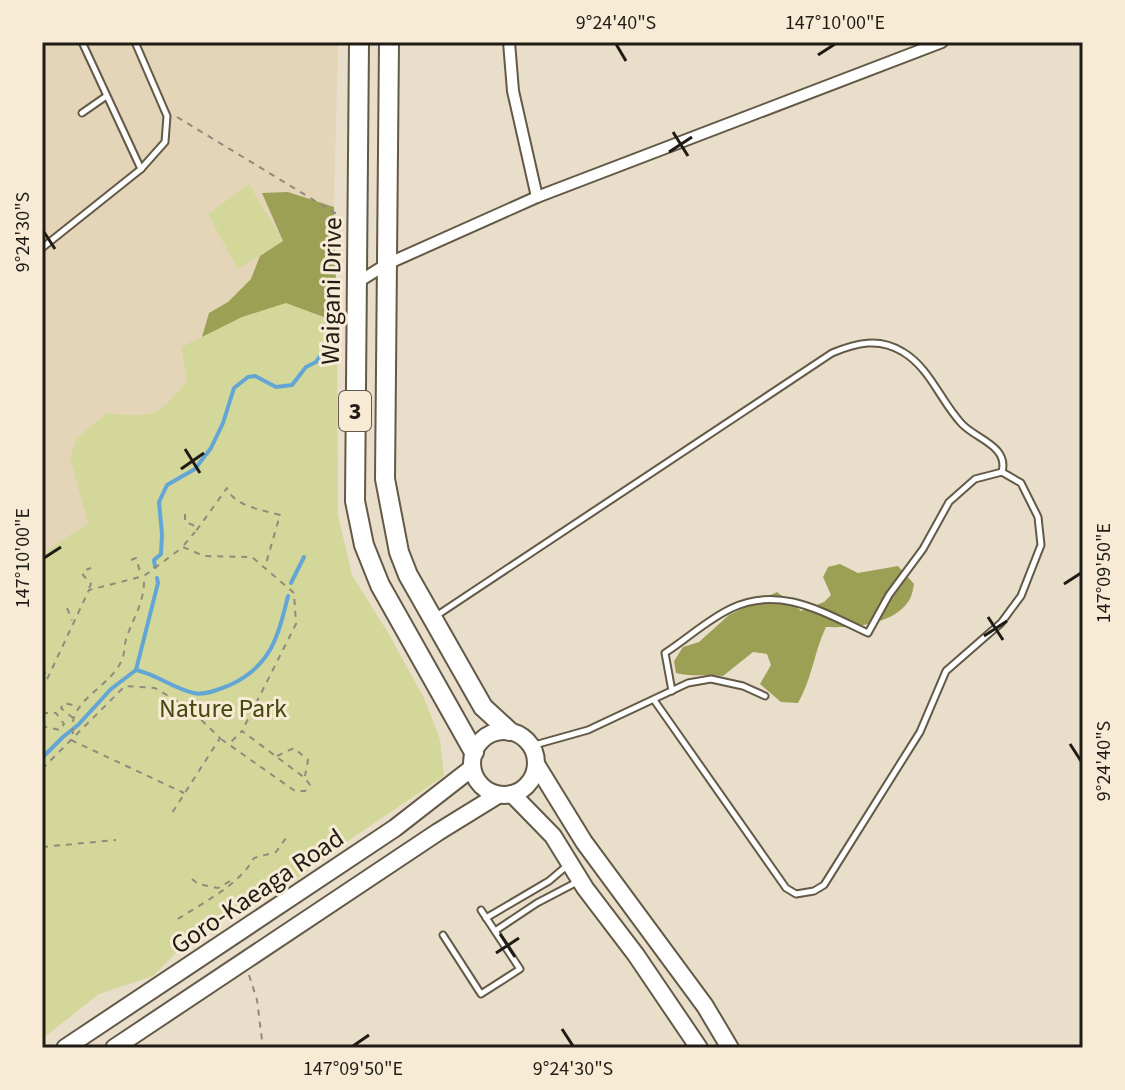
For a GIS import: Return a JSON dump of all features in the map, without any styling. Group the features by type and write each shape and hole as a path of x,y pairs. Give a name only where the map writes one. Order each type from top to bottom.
{"highway":[{"name":"Waigani Drive","path":"359,42 354,471 358,522 380,585 473,760"},
{"name":"3","path":"389,42 385,479 399,552 408,575 483,707 509,731"}],"main road":[{"path":"699,1048 662,991 580,881 553,836 505,794 481,786 473,760 479,742 488,735 509,731 525,739 531,746 536,764 584,842 705,1006 730,1048"},
{"name":"Goro-Kaeaga Road","path":"65,1048 395,828 473,760"},
{"path":"505,794 529,783 536,764"},
{"name":"Goro-Kaeaga Road","path":"114,1048 438,832 505,794"}],"street":[{"path":"509,42 513,91 537,197"},
{"path":"358,282 387,264 537,197 942,42"}],"lane":[{"path":"82,42 141,169"},
{"path":"42,248 141,169 165,142 167,116 135,42"},
{"path":"82,113 105,97"},
{"path":"432,619 832,353 855,343 885,344 911,359 932,382 964,427 1002,456 1005,463 1002,472"},
{"path":"654,700 786,888 796,894 814,891 824,885 920,732 946,671 1001,623 1021,596 1041,545 1038,517 1021,483 1002,472 975,479 949,502 923,549 889,595 868,633 792,600 774,597 755,600 732,607 665,653 672,691"},
{"path":"531,746 588,730 688,683 711,679 743,686 765,696"},
{"path":"486,918 549,881 570,863"},
{"path":"495,931 537,903 580,881"},
{"path":"443,935 481,994 520,969 481,910"}],"path":[{"path":"171,113 340,216"},
{"path":"89,590 142,576 183,547 227,488 230,495 241,503 280,515 265,568"},
{"path":"185,514 185,522 193,525 196,531"},
{"path":"183,547 204,556 252,557 294,593 296,624 242,731 229,744"},
{"path":"71,738 78,707 112,673 126,652 128,634 141,604 142,576 136,558 131,560"},
{"path":"42,690 89,590 91,584 83,571 91,568"},
{"path":"78,601 84,600"},
{"path":"67,608 72,626"},
{"path":"42,669 48,677"},
{"path":"42,769 125,686 155,688 190,709 220,738 295,791 305,791 310,785 305,778 242,731"},
{"path":"74,718 61,708 64,703 78,707"},
{"path":"42,713 56,713 64,724 60,730 42,726"},
{"path":"71,738 185,793"},
{"path":"172,813 220,738"},
{"path":"277,756 294,748 308,760 305,778"},
{"path":"178,919 247,870 254,858 276,852 288,835"},
{"path":"42,847 116,840"},
{"path":"192,879 198,884 218,888 237,877"},
{"path":"250,958 249,977 257,1000 263,1048"}],"shaded area":[{"path":"42,42 338,42 334,207 337,322 321,315 242,317 181,347 187,381 164,409 140,416 107,413 88,523 42,554"}],"green space":[{"path":"249,184 283,241 238,269 208,214"},
{"path":"288,192 334,207 337,322 286,303 242,317 202,337 209,313 228,302 251,279 260,256 283,241 262,193"},
{"name":"Nature Park","path":"286,303 337,322 338,515 352,575 424,698 440,739 444,776 295,880 191,938 153,976 99,994 42,1039 42,554 88,523 70,458 77,438 107,413 145,415 168,402 187,381 181,347 242,317"},
{"path":"840,564 858,573 898,566 914,584 911,595 901,610 882,620 859,626 826,627 798,703 781,702 760,684 771,665 767,654 753,652 723,676 676,673 674,661 683,647 699,642 729,615 777,592 801,611 824,602 831,595 823,577 828,567"}],"waterway":[{"path":"155,567 154,560 161,554 159,502 167,485 195,469 211,448 234,388 248,377 255,376 276,387 292,385 323,352 337,351"},
{"path":"291,583 304,557"},
{"path":"42,758 111,689 136,670 157,578"},
{"path":"136,670 198,694 230,685 255,669 271,649 288,596"}]}
